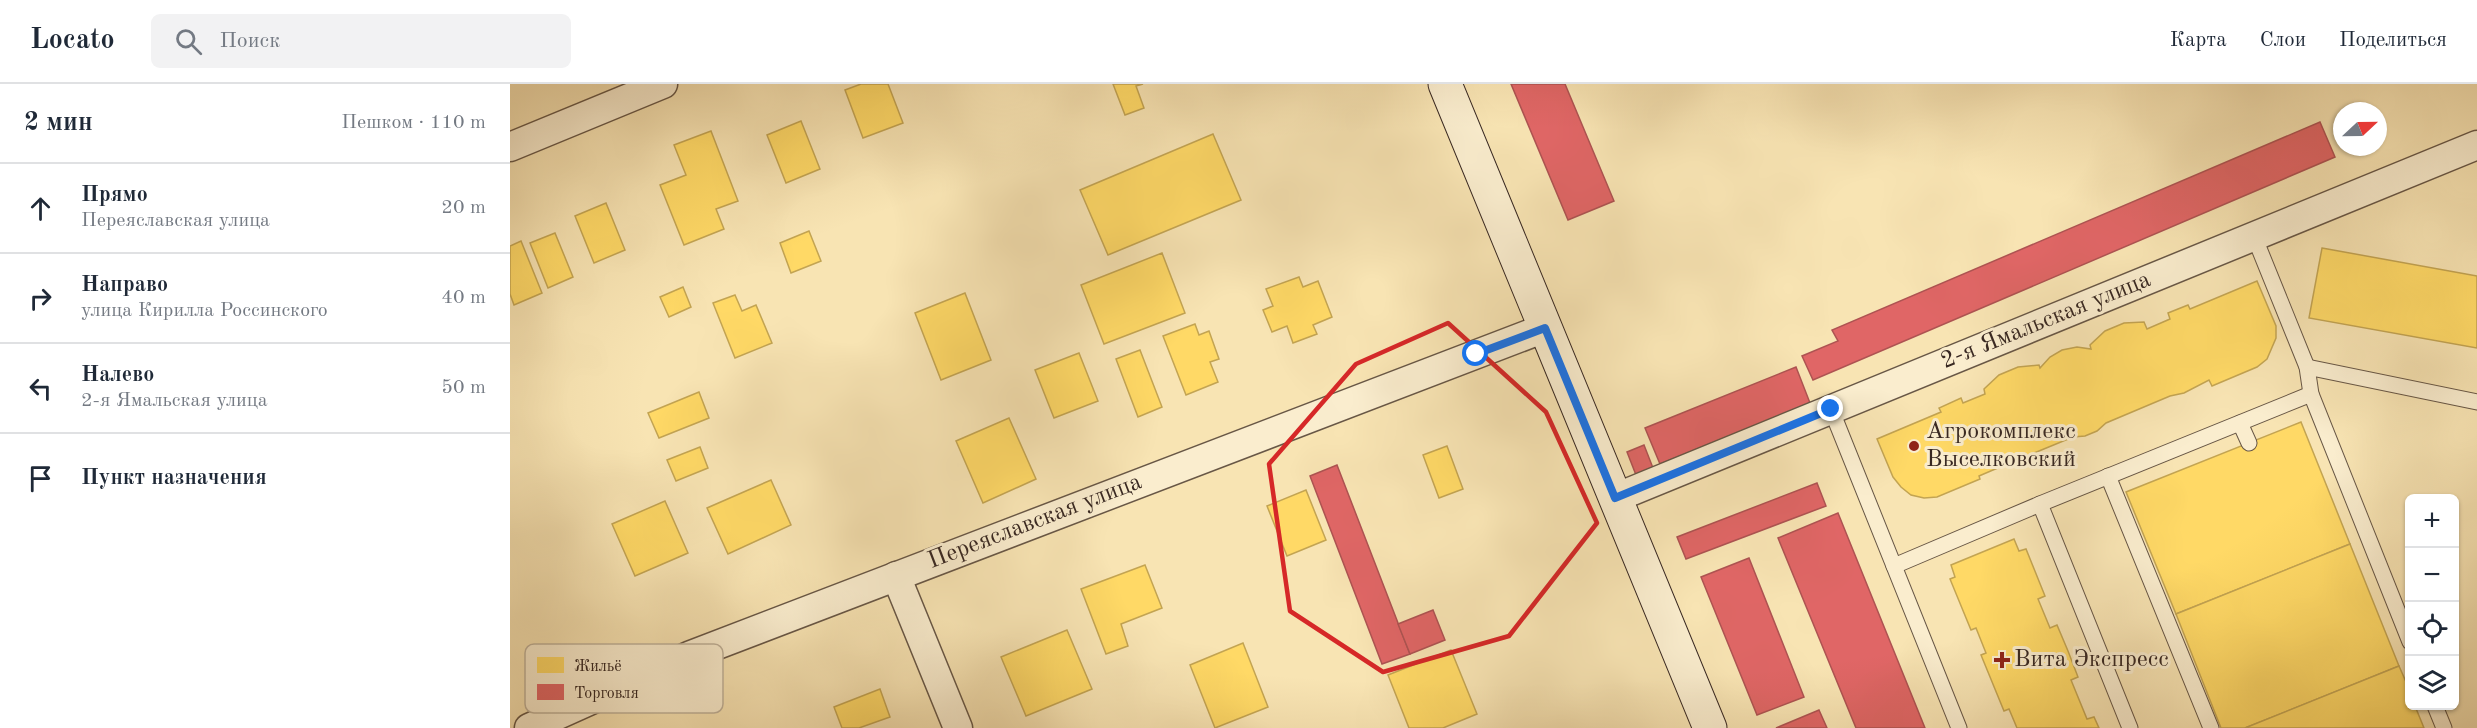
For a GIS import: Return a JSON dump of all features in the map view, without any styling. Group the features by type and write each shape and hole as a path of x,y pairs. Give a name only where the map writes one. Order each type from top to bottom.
{"main road":[{"path":"1445,84 1710,728"}],"street":[{"path":"510,147 663,84"},
{"name":"2-я Ямальская улица","path":"1615,498 2477,145"},
{"name":"Переяславская улица","path":"720,644 1545,328"},
{"path":"896,576 958,728"},
{"name":"Переяславская улица","path":"530,728 563,713"}],"lane":[{"path":"2254,236 2307,367 2311,394 2405,632"},
{"path":"2307,367 2477,402"},
{"path":"1894,566 2311,394"},
{"path":"1831,409 1959,728"},
{"path":"2240,423 2249,443"},
{"path":"2108,476 2211,728"},
{"path":"2040,504 2130,728"},
{"path":"2437,710 2444,728"}],"highlighted area":[{"path":"1448,323 1546,412 1597,523 1509,636 1383,672 1290,611 1269,464 1356,364"}],"building: Жильё":[{"path":"861,84 888,84 903,123 863,138 845,90"},
{"path":"1113,84 1143,84 1136,86 1144,108 1125,115"},
{"path":"801,121 820,169 786,183 767,135"},
{"path":"711,131 738,201 716,209 724,229 684,245 660,185 686,175 674,145"},
{"path":"1213,134 1241,200 1108,255 1080,190"},
{"path":"606,203 625,250 594,263 575,216"},
{"path":"809,231 821,261 791,273 780,243"},
{"path":"555,233 573,277 548,288 530,243"},
{"path":"521,241 542,293 514,305 510,294 510,246"},
{"path":"2322,248 2477,276 2477,348 2309,318"},
{"path":"1162,253 1185,313 1104,344 1081,285"},
{"path":"1299,277 1303,287 1318,281 1332,317 1313,325 1317,334 1293,343 1287,326 1272,332 1263,310 1273,306 1266,289"},
{"path":"2257,281 2276,326 2276,338 2267,359 2257,367 2212,386 2209,380 2184,393 2170,396 2106,423 2097,431 2085,436 2073,437 1979,476 1980,479 1937,497 1924,498 1911,495 1893,477 1877,439 1941,412 1939,408 1961,398 1963,403 1985,394 1984,389 1999,375 2018,367 2039,365 2040,368 2050,357 2062,350 2077,347 2091,349 2090,345 2105,331 2124,323 2144,322 2147,329 2170,319 2168,313 2188,305 2190,309"},
{"path":"683,287 691,307 669,317 660,297"},
{"path":"965,293 991,360 941,380 915,313"},
{"path":"735,295 742,311 756,305 772,343 735,358 713,303"},
{"path":"1195,324 1199,335 1209,331 1219,359 1210,362 1218,382 1186,395 1163,336"},
{"path":"1140,350 1162,407 1138,417 1116,359"},
{"path":"1079,353 1098,401 1054,418 1035,370"},
{"path":"699,392 709,418 659,438 648,413"},
{"path":"1009,418 1036,479 983,503 956,441"},
{"path":"2301,422 2350,544 2176,614 2126,492"},
{"path":"1447,446 1463,489 1439,498 1423,455"},
{"path":"700,447 708,468 676,481 667,460"},
{"path":"771,480 791,525 728,554 707,508"},
{"path":"1306,490 1326,540 1287,556 1267,506"},
{"path":"665,501 688,553 635,576 612,524"},
{"path":"2014,539 2019,551 2026,549 2045,596 2038,599 2050,628 2057,625 2068,651 2078,677 2071,680 2087,719 2094,717 2099,728 2017,728 2009,709 2004,711 1981,655 1986,653 1976,628 1971,630 1950,579 1955,577 1951,565"},
{"path":"2350,544 2399,666 2245,728 2221,728 2176,614"},
{"path":"1145,565 1162,608 1121,624 1128,646 1106,654 1081,589"},
{"path":"1067,630 1092,689 1026,716 1001,657"},
{"path":"1243,643 1268,707 1215,728 1190,665"},
{"path":"1451,650 1477,714 1443,728 1409,728 1388,675"},
{"path":"2399,666 2405,680 2405,710 2417,710 2424,728 2245,728"},
{"path":"880,689 890,717 859,728 842,728 834,707"}],"building: Торговля":[{"path":"1511,84 1565,84 1614,201 1568,220"},
{"path":"2320,122 2335,157 1813,380 1802,356 1838,341 1832,330"},
{"path":"1796,367 1810,403 1660,464 1645,428"},
{"path":"1644,445 1653,468 1636,475 1627,452"},
{"path":"1337,465 1410,654 1382,664 1310,476"},
{"path":"1817,483 1826,506 1686,559 1677,537"},
{"path":"1838,513 1925,728 1856,728 1778,538"},
{"path":"1749,558 1804,697 1757,715 1701,577"},
{"path":"1433,610 1445,640 1410,654 1398,624"},
{"path":"1819,710 1827,728 1776,728"}],"place":[{"name":"Агрокомплекс Выселковский","path":"1914,446"},
{"name":"Вита Экспресс","path":"2002,660"}],"route":[{"path":"1476,354 1545,328 1615,498 1831,409"}]}
